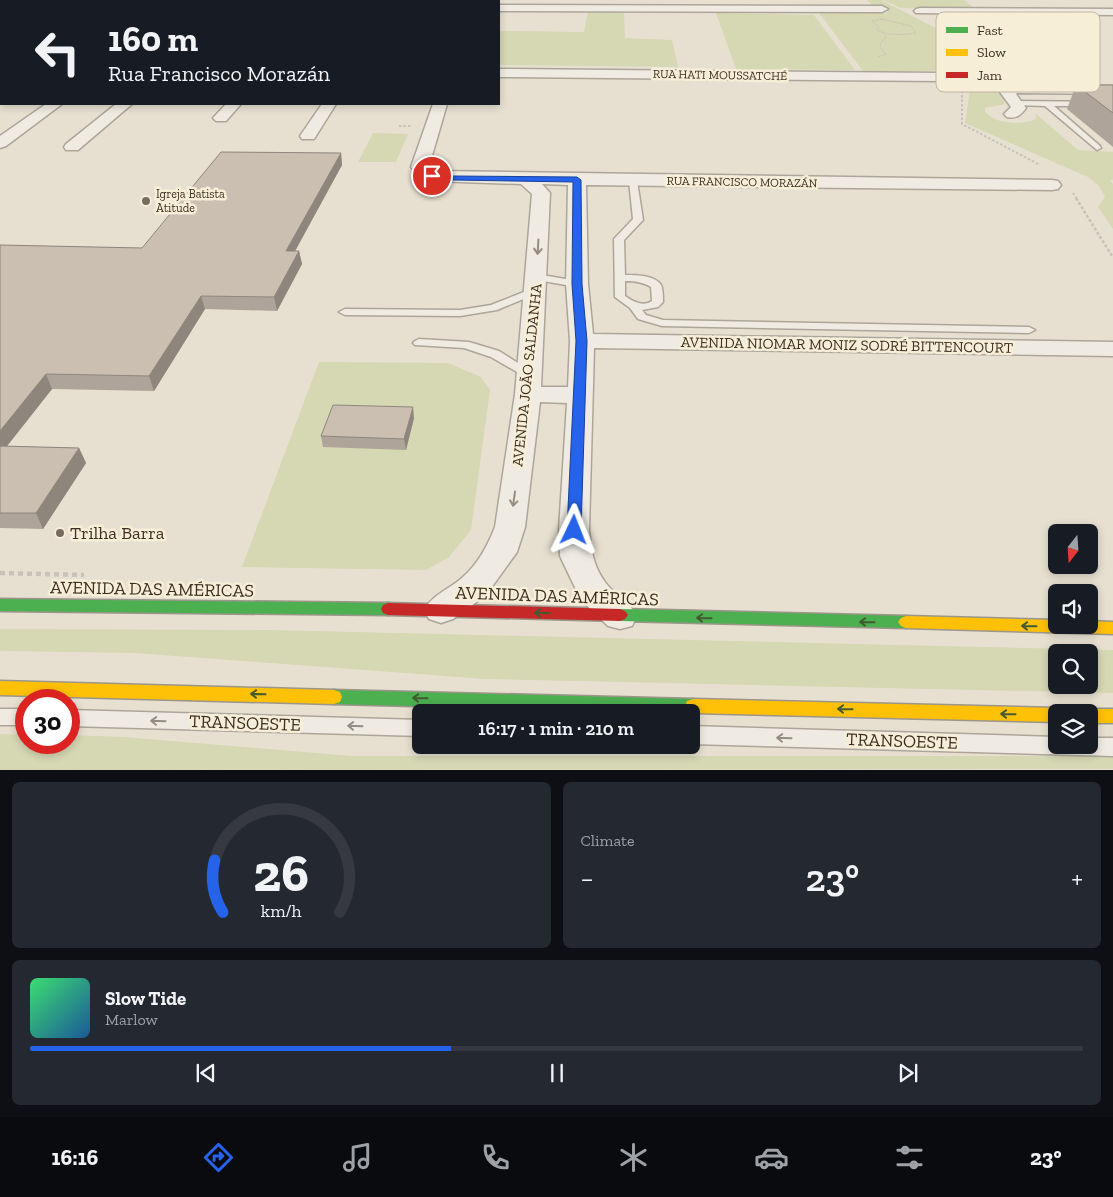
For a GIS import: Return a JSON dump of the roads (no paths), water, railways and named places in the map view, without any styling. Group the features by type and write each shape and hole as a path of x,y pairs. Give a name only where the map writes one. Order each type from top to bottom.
{"main road":[{"name":"AVENIDA DAS AMÉRICAS","path":"0,605 441,610 1113,628"},
{"path":"0,688 1048,715"},
{"path":"1098,716 1113,716"}],"street":[{"path":"500,8 882,9"},
{"path":"920,11 1113,12"},
{"name":"RUA HATI MOUSSATCHÉ","path":"500,72 936,78"},
{"path":"1100,79 1113,79"},
{"path":"1100,90 1113,90"},
{"path":"1007,92 1013,108"},
{"path":"0,143 54,105"},
{"path":"72,147 124,105"},
{"path":"221,118 233,105"},
{"path":"308,136 328,105"},
{"name":"RUA FRANCISCO MORAZÁN","path":"440,105 420,167 432,176 634,181 1052,185"},
{"name":"AVENIDA JOÃO SALDANHA","path":"441,610 475,586 501,552 510,526 528,383 541,192 526,179"},
{"path":"577,180 577,284 582,341 578,395 574,530 576,556 592,591 620,616"},
{"name":"AVENIDA NIOMAR MONIZ SODRÉ BITTENCOURT","path":"582,341 1113,349"},
{"path":"528,383 578,395"}],"lane":[{"path":"1013,108 1046,103 1113,104"},
{"path":"1046,103 1097,148"},
{"path":"620,278 642,279 656,286 658,302 635,306 626,303 620,297 619,239 638,220 634,181"},
{"path":"345,312 460,313 493,308 535,284 577,284"},
{"path":"635,306 636,311 642,317 662,323 1028,330"},
{"path":"419,343 465,344 495,354 528,383"},
{"path":"0,716 15,717"},
{"name":"TRANSOESTE","path":"80,718 412,728"},
{"name":"TRANSOESTE","path":"700,735 1113,747"}],"place":[{"name":"Igreja Batista Atitude","path":"146,201"},
{"name":"Trilha Barra","path":"60,533"}]}
